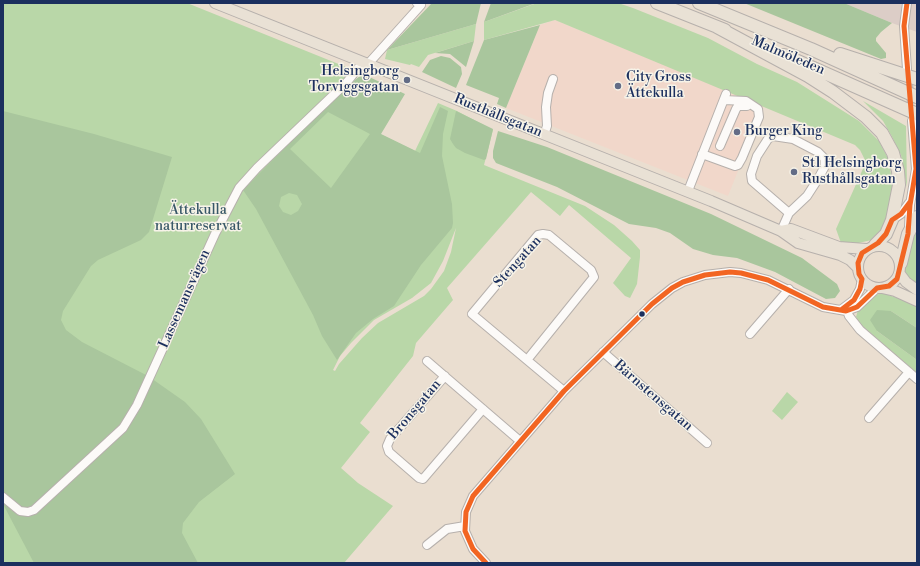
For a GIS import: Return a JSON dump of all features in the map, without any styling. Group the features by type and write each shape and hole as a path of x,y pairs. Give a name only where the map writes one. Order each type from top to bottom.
{"highway":[{"name":"Malmöleden","path":"657,3 823,71 915,118"},
{"name":"Malmöleden","path":"699,3 741,19 917,97"},
{"path":"741,19 893,73 917,79"},
{"path":"717,27 808,76 855,108 875,126 890,146 898,172 897,200 892,220 886,234 871,247"},
{"path":"900,268 908,234 917,218"}],"main road":[{"name":"Rusthållsgatan","path":"215,3 688,191 781,231 798,243 844,256 858,268"},
{"name":"Rusthållsgatan","path":"781,231 791,229 839,247 871,247"},
{"path":"917,290 906,282 895,252 890,248 871,247 860,257 858,268 862,279 866,284 883,287 917,301"},
{"path":"883,287 900,268"}],"street":[{"name":"Lassemansvägen","path":"3,497 20,511 28,512 34,510 123,428 137,405 215,234 239,188 257,168 366,63 421,5 417,3"},
{"path":"907,3 904,26 907,69"},
{"path":"544,134 547,125 546,107 548,93 553,79"},
{"path":"688,191 702,154 725,97 746,101 754,106 759,114 741,162 735,166 702,154"},
{"path":"720,146 738,106 748,106 754,114 754,119 738,160 730,164"},
{"path":"908,234 911,198 916,169 915,118"},
{"path":"781,231 789,213 807,196 818,179 825,166 825,159 818,152 793,139 782,136 773,136 766,142 757,156 751,174 752,181 789,213"},
{"path":"892,220 905,210 911,198"},
{"name":"Stengatan","path":"527,360 594,277 590,270 549,236 543,234 538,236 472,314 564,391"},
{"path":"603,352 661,296 672,288 695,278 721,273 741,273 768,280 789,289 816,304 844,309 857,307 883,287"},
{"path":"844,309 854,300 859,292 862,279"},
{"path":"750,334 789,289"},
{"path":"844,309 860,330 917,379"},
{"name":"Bärnstensgatan","path":"486,563 470,544 465,526 466,512 473,496 564,391 603,352 707,443"},
{"name":"Bronsgatan","path":"427,361 520,441"},
{"path":"869,418 909,372"},
{"name":"Bronsgatan","path":"444,376 390,439 387,446 389,452 419,478 423,479 483,409"},
{"path":"426,545 447,529 465,526"}],"shaded area":[{"path":"844,3 917,3 917,32 892,23"},
{"path":"555,20 764,106 728,196 506,108 540,25"}],"green space":[{"name":"Ättekulla naturreservat","path":"3,3 187,3 346,67 358,76 351,84 400,102 380,134 415,151 438,103 493,130 484,165 585,206 614,225 640,250 637,284 630,298 625,296 613,283 631,258 569,205 560,216 531,192 447,288 453,300 416,343 413,356 360,423 370,432 341,468 358,483 393,506 344,563 3,563","holes":["456,228 451,252 444,271 431,289 424,296 378,323 362,338 339,364 335,371 333,370 340,356 374,320 412,298 431,283 443,261"]},
{"path":"432,3 481,3 476,24 387,50"},
{"path":"491,3 536,3 484,22"},
{"path":"537,3 618,3 633,8 708,38 757,64 797,82 859,121 879,141 889,160 893,189 884,228 876,239 854,244 841,243 836,229 866,162 860,150 855,145 555,20 484,40 484,22"},
{"path":"744,3 844,3 892,23 876,38 876,41 886,53 886,58 881,59"},
{"path":"476,24 474,41 428,55 419,67 385,59 387,50"},
{"path":"540,25 506,108 497,104 499,98 466,85 484,40"},
{"path":"474,41 466,67 450,54 435,53"},
{"path":"441,56 450,58 461,67 462,74 456,88 422,72 430,60"},
{"path":"363,74 405,94 381,134 420,153 440,107 448,111 443,134 442,156 452,204 453,223 452,228 421,265 394,306 373,319 356,333 337,360 322,336 313,315 256,209 243,190 324,108","holes":["328,112 370,134 331,188 290,149","289,193 297,195 302,204 298,211 291,215 283,212 279,206 281,197"]},
{"path":"863,101 906,126 907,187 901,155 891,135 883,121"},
{"path":"3,111 94,134 172,157 149,232 141,240 98,260 91,266 63,311 61,320 66,330 82,342 148,376 185,402 201,419 235,474 199,502 183,523 182,533 198,563 34,563 3,504"},
{"path":"456,111 493,129 486,159 484,160 465,153 456,148 453,144 450,139"},
{"path":"498,131 547,147 711,214 802,258 837,284 840,291 835,298 826,299 775,272 737,258 713,255 693,249 670,233 656,228 629,224 557,187 496,163 493,158 493,151"},
{"path":"917,228 917,286 905,275 904,268"},
{"path":"883,293 917,305 917,328 891,311 877,331 917,360 917,373 860,324 856,317 858,310 875,295"},
{"path":"877,310 891,311 917,328 917,360 877,331 870,320"},
{"path":"787,392 798,402 782,420 772,411"}],"tunnel":[{"path":"908,72 912,114"}],"transit line":[{"path":"486,563 473,549 465,531 466,512 473,496 564,391 652,304 672,288 683,282 705,275 730,272 741,273 768,280 823,307 846,311 857,307 877,288 889,286 897,279 908,234 910,205 916,169 904,26 907,3"},
{"path":"841,310 854,300 860,289 862,279 859,274 858,263 862,253 878,243 886,234 892,220 901,214 910,202"}],"place":[{"name":"Helsingborg Torviggsgatan","path":"407,80"},
{"name":"City Gross Ättekulla","path":"618,86"},
{"name":"Burger King","path":"737,132"},
{"name":"St1 Helsingborg Rusthållsgatan","path":"794,172"}]}
